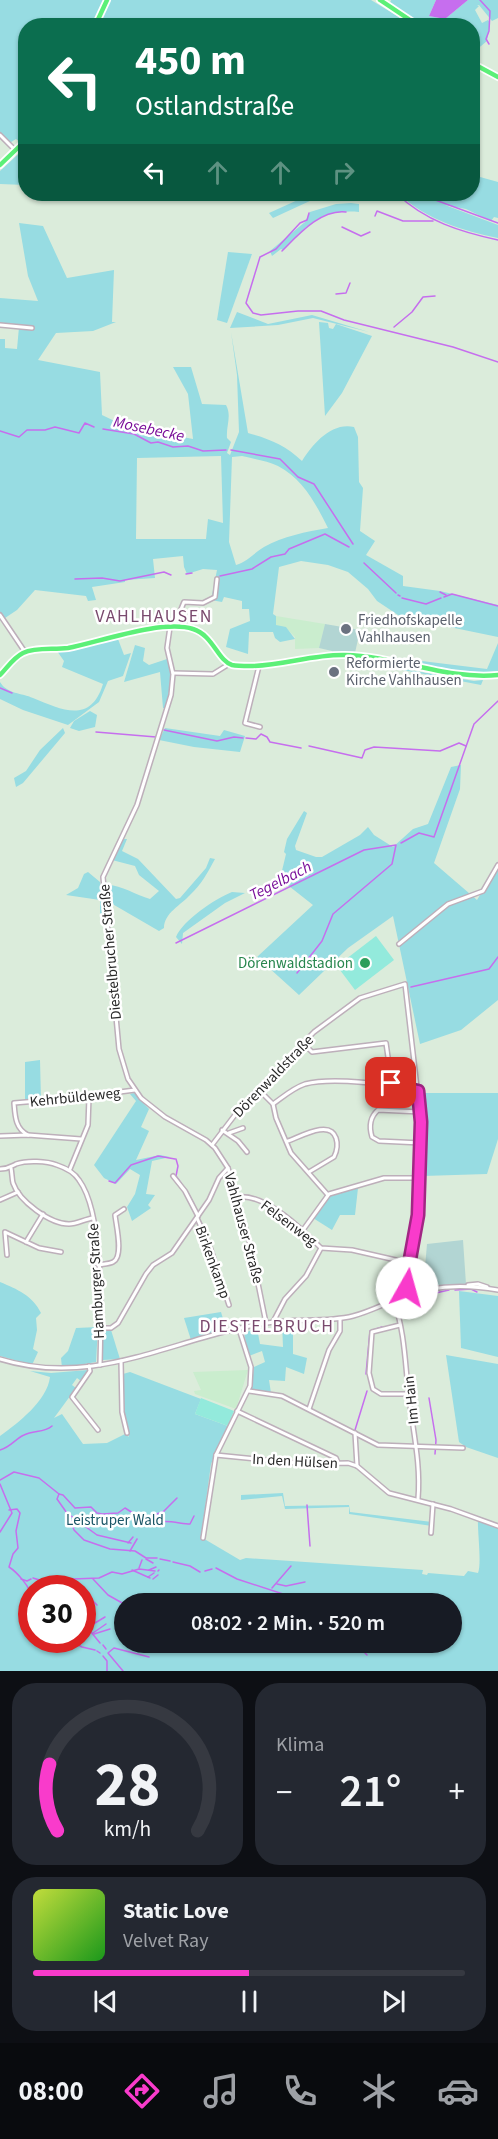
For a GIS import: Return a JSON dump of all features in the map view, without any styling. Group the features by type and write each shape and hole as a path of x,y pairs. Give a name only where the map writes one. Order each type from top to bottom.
{"main road":[{"path":"99,18 107,0"},
{"path":"380,0 406,18"},
{"path":"480,67 498,77"},
{"path":"0,165 18,148"},
{"path":"0,675 25,652 66,648 172,627 192,628 202,634 211,640 229,664 259,666 344,655 459,674 498,675"}],"street":[{"path":"0,135 15,150"},
{"path":"0,325 32,328"},
{"path":"172,627 184,602 203,603 214,597 217,579"},
{"path":"0,615 25,652"},
{"name":"Diestelbrucher Straße","path":"126,1074 119,1049 102,882 105,868 137,805 171,695 173,674 167,653 172,627"},
{"path":"173,674 213,674 229,664"},
{"path":"259,666 245,723 260,727"},
{"path":"399,944 448,904 483,891 498,865"},
{"name":"Dörenwaldstraße","path":"212,1145 258,1089 303,1043 360,998 405,984 418,1091"},
{"path":"303,1043 312,1052 386,1043 392,1085"},
{"name":"Vahlhauser Straße","path":"126,1074 135,1090 154,1110 197,1133 212,1145 228,1168 238,1197 258,1277 266,1323"},
{"path":"273,1104 295,1089 308,1084 392,1085 418,1091 421,1143 418,1215 406,1286 410,1295"},
{"path":"258,1089 273,1104 276,1118 297,1162 309,1172 328,1195"},
{"name":"Kehrbüldeweg","path":"28,1135 23,1133 16,1120 14,1103 135,1090"},
{"path":"0,1169 36,1162 54,1163 69,1170 90,1117 89,1096"},
{"path":"421,1112 378,1110 371,1118 370,1130 372,1137 379,1141 421,1143"},
{"path":"229,1133 243,1128"},
{"path":"287,1141 322,1129 329,1130 335,1135 337,1143 334,1157 309,1172"},
{"path":"222,1130 229,1133 247,1152"},
{"path":"0,1136 81,1138"},
{"path":"12,1168 13,1182 18,1192 43,1214 58,1222 70,1224 93,1218"},
{"path":"101,1328 111,1328 118,1323 146,1274 153,1265 172,1253 209,1200 219,1178 228,1168"},
{"name":"Hamburger Straße","path":"69,1170 85,1189 93,1218 98,1265 100,1365"},
{"name":"Birkenkamp","path":"173,1176 185,1191 197,1217 210,1247 229,1305"},
{"path":"303,1230 328,1195 384,1178 419,1178"},
{"path":"0,1200 18,1192"},
{"name":"Felsenweg","path":"238,1197 254,1197 262,1201 303,1230 321,1248 352,1250 410,1263"},
{"path":"98,1265 112,1263 117,1259 115,1215 124,1209"},
{"path":"26,1242 43,1214"},
{"path":"7,1256 5,1232 39,1248 61,1252"},
{"path":"273,1322 285,1299 306,1276 321,1248"},
{"path":"0,1359 53,1370 89,1368 266,1323 340,1319 364,1313 410,1295 444,1287 466,1286 498,1290"},
{"name":"Im Hain","path":"394,1300 405,1343 409,1394 420,1473 418,1499"},
{"path":"309,1409 329,1350 340,1331 340,1319"},
{"path":"400,1325 372,1332 369,1380 373,1389 381,1394 409,1394"},
{"path":"203,1538 216,1455 249,1391 251,1370 239,1329"},
{"path":"121,1361 122,1412 127,1433"},
{"path":"89,1368 72,1397 98,1430"},
{"path":"249,1391 282,1396 378,1445 463,1448"},
{"path":"237,1411 336,1458 338,1463"},
{"path":"356,1433 357,1466"},
{"name":"In den Hülsen","path":"216,1455 306,1464 338,1463 357,1466 383,1491 418,1499 498,1526"},
{"path":"431,1533 433,1504"}],"shaded area":[{"path":"436,0 468,0 446,18 429,16"},
{"path":"276,616 325,624 319,648 295,649 295,637 287,629 275,625"},
{"path":"325,624 360,630 355,653 332,653 332,651 319,648"},
{"name":"Dörenwaldstadion","path":"376,936 394,960 355,990 337,966"},
{"path":"463,1240 466,1284 415,1290 409,1288 411,1268 425,1267 427,1244"},
{"path":"248,1370 236,1409 195,1394 194,1391 201,1390 193,1372"},
{"path":"201,1398 234,1411 228,1426 195,1414"}],"green space":[{"path":"0,0 371,0 401,18 18,18 18,141 16,139 8,144 0,136"},
{"path":"391,0 436,0 429,16 440,18 413,18 390,3"},
{"path":"468,0 498,0 498,18 492,21 479,5 475,10 479,18 446,18"},
{"path":"480,19 482,23 488,20 490,23 487,41 480,47"},
{"path":"18,154 18,185 0,184 0,171"},
{"path":"480,177 498,182 498,218 494,217 491,221 466,209 445,205 498,225 498,238 445,223 408,201 480,201"},
{"path":"296,201 310,201 273,218 269,213"},
{"path":"336,204 359,204 359,212 335,213 316,220 283,250 281,249 272,256 270,251 305,222 310,212"},
{"path":"19,223 43,226 67,278 114,270 112,322 116,322 93,331 56,333 38,360 100,372 102,415 125,426 193,439 188,394 173,367 191,367 202,404 226,405 228,409 227,438 231,442 227,453 230,455 239,432 237,375 231,332 248,433 277,443 302,461 317,441 330,431 346,426 354,427 358,437 359,482 363,488 360,531 375,541 366,555 403,576 403,586 440,591 498,605 498,637 401,617 377,601 368,589 348,572 328,565 301,561 279,567 273,614 276,616 276,625 286,627 295,639 280,642 275,638 273,632 249,632 248,654 226,647 230,629 250,621 249,609 242,609 242,601 224,597 222,602 211,600 217,570 203,569 187,574 183,556 153,559 155,578 125,580 125,582 92,587 96,600 88,601 86,596 35,590 17,610 5,618 0,612 0,339 5,339 5,348 17,349 19,327 0,324 0,298 38,301 28,276","holes":["221,456 223,523 208,519 206,539 136,539 137,458","242,456 265,461 287,471 302,485 328,528 279,540 236,565 229,542 232,457"]},
{"path":"228,252 252,254 227,323 217,320"},
{"path":"237,312 268,324 312,315 369,332 313,318 278,325 230,328"},
{"path":"319,322 328,323 329,328 333,329 336,324 372,336 342,393 325,416"},
{"path":"118,639 124,655 131,653 123,676 108,681 99,702 68,725 23,710 0,699 0,682 11,691 65,709 83,709 91,705 98,697 103,684 62,667 64,661 57,651"},
{"path":"498,643 498,671 471,672 381,656 487,669"},
{"path":"135,645 145,648 143,661 149,665 167,659 172,675 166,708 163,708 160,672 124,682"},
{"path":"356,661 474,681 483,680 481,685"},
{"path":"90,711 97,715 95,727 79,731 70,728 74,721"},
{"path":"63,728 65,733 23,783 16,787 14,778 26,771 40,750"},
{"path":"165,728 220,736 224,730 245,736 240,752 159,740"},
{"path":"461,765 460,789 434,863 477,900 498,865 498,1000 461,1030 420,1044 393,916 348,948 299,995 257,957 313,905 280,879 287,839 304,811 307,813 295,846 296,850 322,857 360,835 368,827 374,835 393,847 413,829 428,824 451,767"},
{"path":"122,839 127,839 122,851 138,859 176,899 180,898 206,868 210,858 215,859 198,887 170,914 164,928 159,931 109,902 107,885 150,899 159,891 139,875 135,866 112,860"},
{"path":"88,872 100,882 104,911 100,916 100,900 66,895 78,888 84,874"},
{"path":"232,892 245,893 225,903 183,933 182,944 176,937 185,924 209,905"},
{"path":"40,1060 41,1101 25,1101 25,1062"},
{"path":"134,1093 149,1109 141,1127 149,1131 136,1160 160,1155 170,1157 152,1161 146,1194 155,1195 148,1205 151,1208 132,1221 127,1207 135,1194 140,1175 130,1169 116,1184 104,1178 94,1165 136,1101 130,1094"},
{"path":"420,1093 498,1093 498,1139 487,1174 423,1176"},
{"path":"358,1188 355,1215 340,1215 332,1230 313,1218 328,1197"},
{"path":"0,1282 29,1298 41,1313 36,1318 37,1330 33,1349 38,1352 32,1365 0,1356"},
{"path":"459,1291 498,1296 498,1357 461,1348"},
{"path":"221,1312 226,1329 191,1340 184,1318"},
{"path":"282,1323 293,1323 293,1354 307,1358 304,1374 286,1367 285,1381 269,1380 271,1393 253,1391 251,1388 254,1367 265,1362 262,1351 249,1356 244,1333 257,1328 260,1344 283,1347"},
{"path":"98,1327 96,1362 62,1368 61,1358 68,1351 76,1328"},
{"path":"111,1330 120,1359 103,1360 102,1334 104,1331"},
{"path":"446,1355 498,1364 498,1458 466,1447 459,1442"},
{"name":"Leistruper Wald","path":"88,1370 81,1381 77,1378 72,1385 76,1388 54,1418 62,1414 83,1444 107,1443 125,1434 129,1437 123,1412 123,1374 130,1372 201,1399 195,1414 228,1426 211,1464 201,1537 240,1560 246,1558 423,1570 422,1574 427,1575 428,1573 464,1576 468,1571 478,1573 480,1562 478,1516 498,1524 498,1671 0,1671 0,1436 31,1411 48,1386 50,1377 30,1371 51,1373"},
{"path":"283,1493 285,1506 349,1505 350,1512 432,1522 432,1526 349,1514 349,1507 285,1509 282,1496 241,1500 241,1495"}],"waterway":[{"path":"480,0 490,11 489,31 486,39 489,44"},
{"path":"406,201 444,224 498,240"},
{"path":"438,201 498,223"},
{"path":"375,216 377,211 403,221 433,221"},
{"path":"282,251 303,230 319,219 328,214 346,212"},
{"path":"309,213 307,220 300,223 276,249 260,257 246,303 253,313 261,315 321,311 344,320 453,347 498,362"},
{"path":"342,227 361,236 370,232"},
{"path":"336,294 346,293 350,283"},
{"path":"394,327 412,312 423,297 435,296"},
{"name":"Mosebecke","path":"0,431 19,437 27,430 45,430 55,427 79,433 85,423 94,427"},
{"name":"Mosebecke","path":"103,429 134,434 151,443 158,442 173,447 188,446 203,451 226,450"},
{"name":"Mosebecke","path":"231,450 280,459 298,477 314,484 353,544"},
{"path":"220,576 252,569 271,557 285,554 289,549 325,534 349,547"},
{"name":"Mosebecke","path":"364,563 396,593"},
{"path":"75,579 102,578 120,581 164,572 171,575"},
{"path":"186,574 192,573"},
{"name":"Mosebecke","path":"440,592 446,595"},
{"name":"Mosebecke","path":"444,597 452,594 498,606"},
{"name":"Mosebecke","path":"402,598 426,604 441,598"},
{"path":"0,688 12,693"},
{"name":"Tegelbach","path":"401,843 419,833 434,837 474,724 498,701"},
{"path":"164,730 217,741 234,737 243,738"},
{"path":"96,732 156,737 158,732"},
{"path":"246,738 256,739 261,734 270,742 301,748"},
{"path":"309,746 362,758 365,750 374,747 440,751 459,743 466,746"},
{"name":"Tegelbach","path":"176,943 364,850 396,845 392,864 333,914 322,941 297,973"},
{"path":"411,987 489,969 498,957"},
{"path":"109,1181 115,1183 131,1165 158,1156 175,1159"},
{"path":"176,1159 178,1166 176,1176 181,1183"},
{"path":"188,1193 194,1204"},
{"path":"455,1290 471,1289 477,1292"},
{"path":"401,1311 400,1306 409,1299 449,1290"},
{"path":"366,1374 370,1331 382,1327"},
{"path":"355,1430 367,1391"},
{"path":"429,1398 436,1440 435,1454"},
{"path":"0,1450 24,1435 46,1430 52,1426"},
{"path":"0,1480 14,1472 39,1478 59,1494 57,1499 69,1516 74,1530 84,1540 110,1549 135,1551 146,1558 157,1558"},
{"path":"0,1484 12,1513 0,1532"},
{"path":"59,1494 63,1495 75,1508 91,1507 97,1513 102,1514 118,1513 125,1508 136,1515 147,1517 163,1512 177,1498"},
{"path":"307,1505 310,1546"},
{"path":"9,1510 17,1509 20,1513 16,1531 18,1548 13,1554 9,1567 19,1575"},
{"path":"71,1516 97,1535 131,1543"},
{"path":"136,1516 140,1522 153,1525 166,1522 190,1524 194,1516"},
{"path":"128,1543 133,1537"},
{"path":"130,1551 137,1539"},
{"path":"146,1559 153,1563"},
{"path":"160,1559 170,1561"},
{"path":"139,1568 142,1560"},
{"path":"173,1562 190,1566 200,1572"},
{"path":"272,1588 291,1566"},
{"path":"149,1570 156,1567"},
{"path":"216,1568 237,1579 280,1593"},
{"path":"96,1578 112,1572 122,1574 139,1569 155,1571"},
{"path":"205,1571 212,1569"},
{"path":"132,1570 150,1578"},
{"path":"148,1577 154,1573"},
{"path":"153,1579 158,1575"},
{"path":"96,1582 114,1598"},
{"path":"277,1584 286,1586 305,1582"},
{"path":"96,1622 105,1617"},
{"path":"96,1631 106,1624"},
{"path":"96,1633 110,1629"},
{"path":"96,1638 100,1643"},
{"path":"103,1645 106,1649"},
{"path":"123,1671 108,1653 114,1648 149,1657"},
{"path":"103,1656 107,1661 107,1671"}],"place":[{"name":"Friedhofskapelle Vahlhausen","path":"346,629"},
{"name":"Reformierte Kirche Vahlhausen","path":"334,672"},
{"name":"Dörenwaldstadion","path":"365,963"}],"district":[{"name":"VAHLHAUSEN","path":"154,616"},
{"name":"DIESTELBRUCH","path":"267,1326"}],"route":[{"path":"391,1083 418,1091 421,1112 418,1215 406,1281 407,1288"}]}
